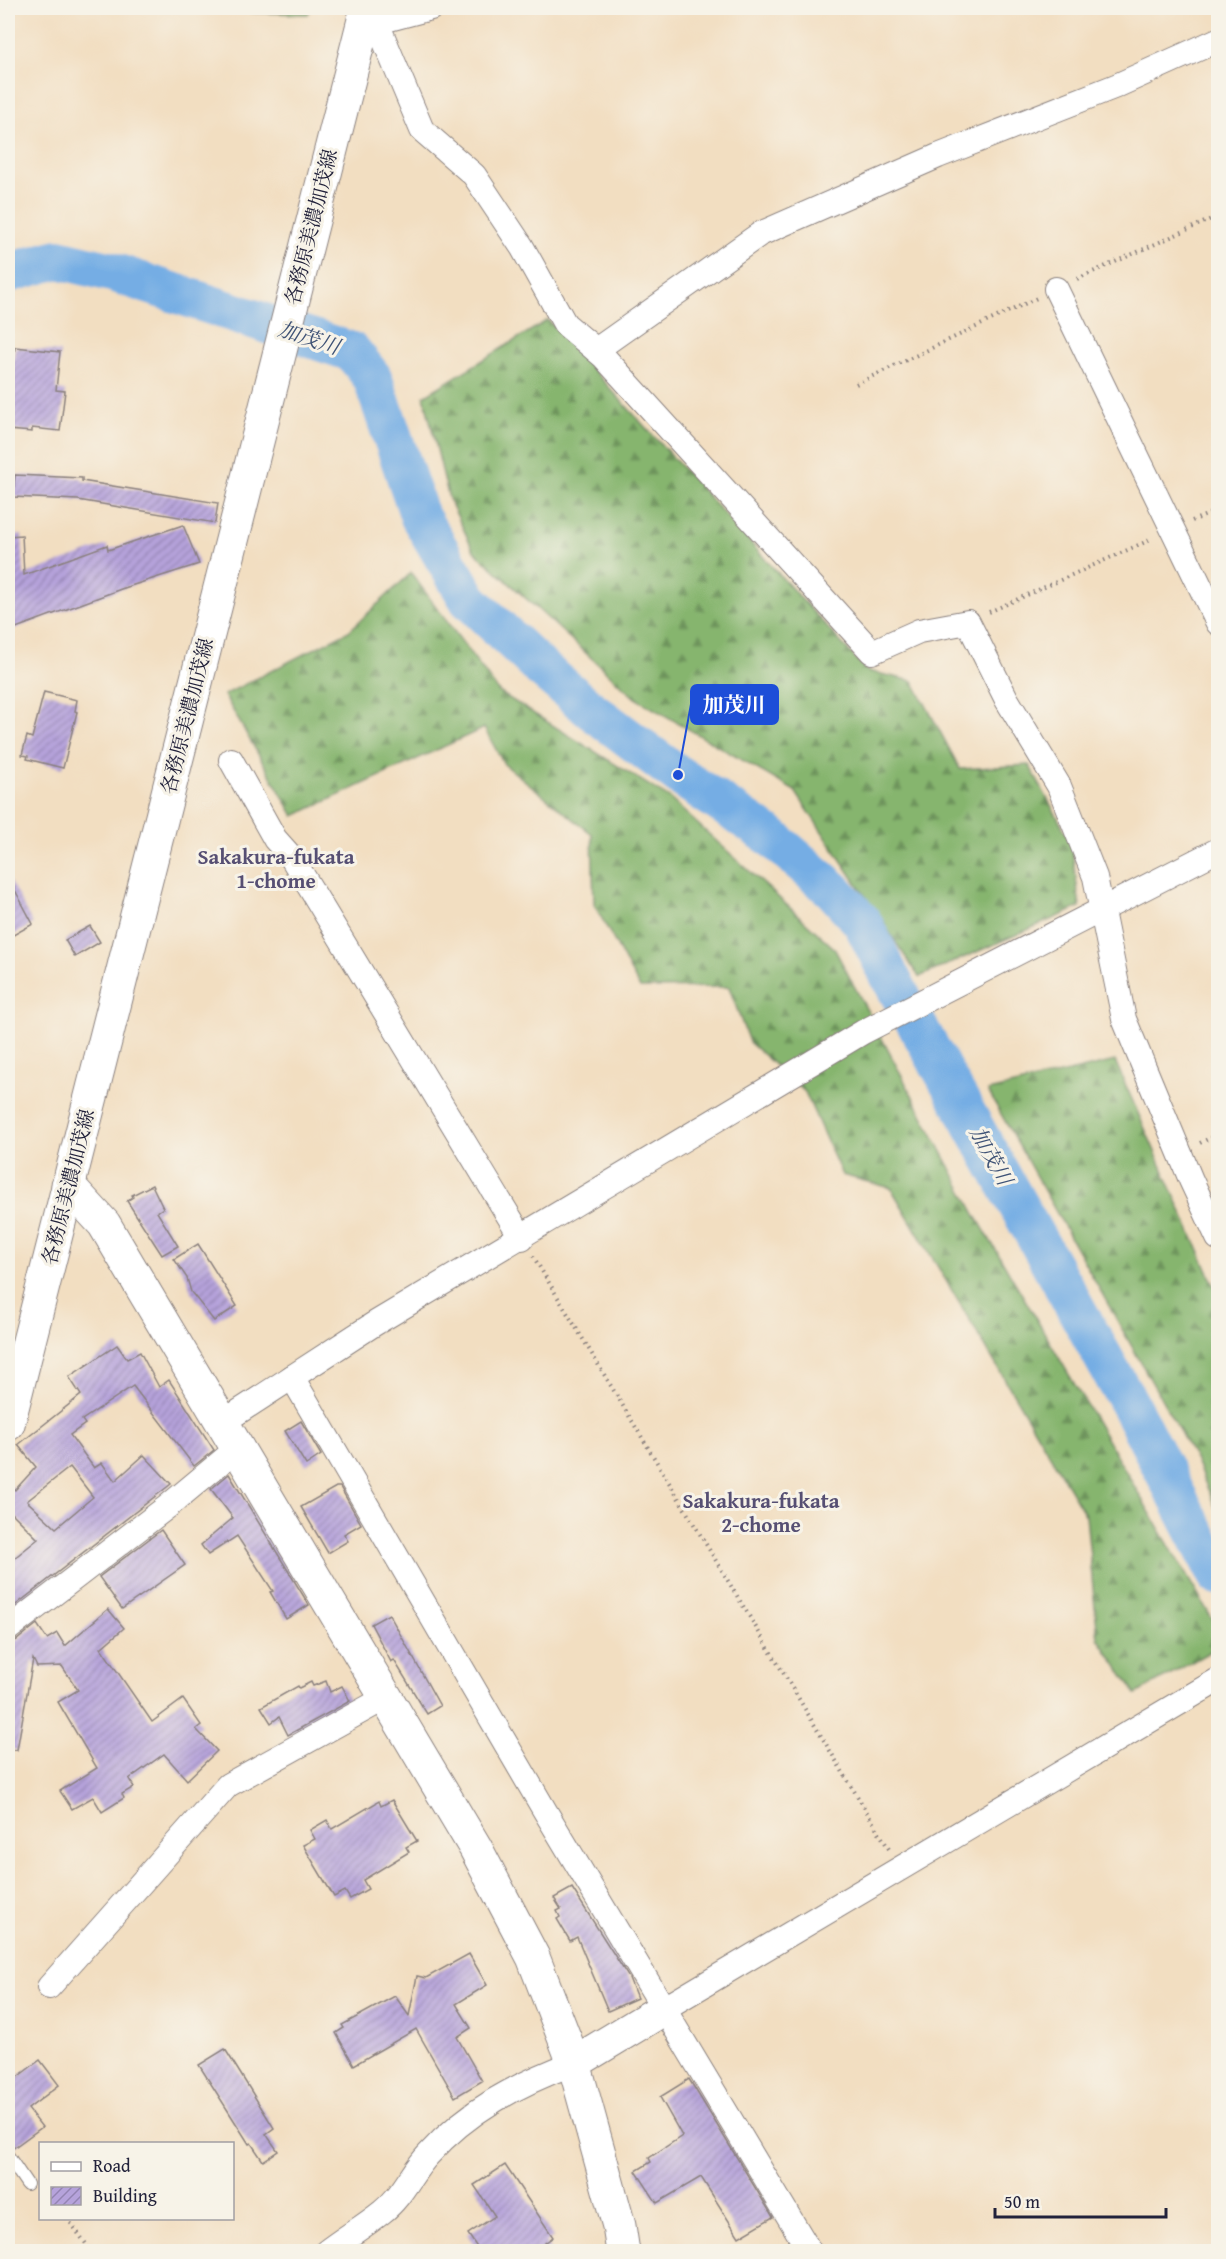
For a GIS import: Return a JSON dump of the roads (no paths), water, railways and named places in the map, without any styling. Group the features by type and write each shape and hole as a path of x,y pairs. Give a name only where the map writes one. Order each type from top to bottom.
{"main road":[{"name":"各務原美濃加茂線","path":"8,1424 270,389 369,19"},
{"path":"68,1185 104,1224 475,1847 533,1957 574,2063 619,2226 623,2252"},
{"path":"574,2063 665,2008"}],"street":[{"path":"431,8 369,19 422,130 474,175 522,248 565,324 596,350 872,652 919,631 968,621 1007,700 1059,786 1095,877 1124,1018 1191,1180 1218,1238"},
{"path":"596,350 760,234 938,156 1116,86 1218,40"},
{"path":"1056,289 1218,623"},
{"path":"231,760 275,840 292,858 522,1238"},
{"path":"8,1629 167,1507 231,1435 291,1377 374,1324 522,1238 863,1032 1218,850"},
{"path":"291,1377 545,1811 810,2252"},
{"path":"665,2008 902,1870 1218,1680"},
{"path":"49,1987 228,1785 387,1697"},
{"path":"326,2252 383,2212 404,2190 426,2157 450,2131 478,2109 529,2080 574,2063"}],"lane":[{"path":"8,2156 27,2184"}],"waterway":[{"name":"加茂川","path":"8,273 58,259 112,272 352,352 372,377 420,517 469,600 541,668 595,713 678,775 770,836 833,890 862,922 889,975 1131,1407 1218,1576"}],"place":[{"name":"加茂川","path":"678,775"}],"district":[{"name":"Sakakura-fukata 1-chome","path":"276,869"},
{"name":"Sakakura-fukata 2-chome","path":"761,1513"}]}
